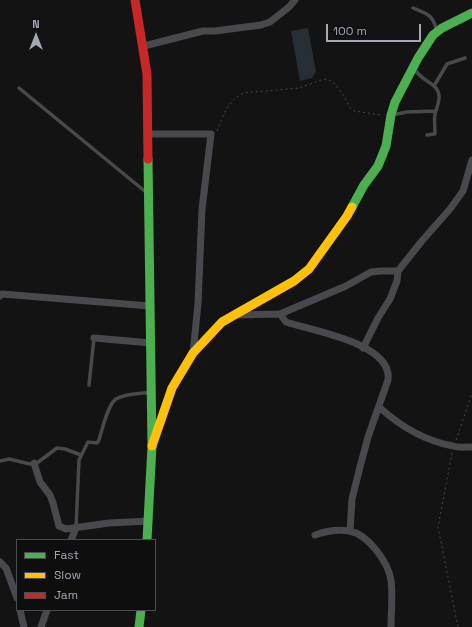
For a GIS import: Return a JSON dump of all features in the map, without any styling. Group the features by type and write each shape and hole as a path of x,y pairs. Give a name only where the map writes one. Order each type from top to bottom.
{"main road":[{"path":"135,0 144,46 147,74 150,196 152,446 148,539"},
{"path":"152,446 172,388 192,353 222,322 294,281 309,269 347,216 364,186 378,166 386,146 391,115 395,102 413,66 433,35 442,28 472,13"},
{"path":"139,627 141,611"}],"street":[{"path":"144,46 203,31 215,31 261,25 270,22 289,8 295,0"},
{"path":"148,134 211,134 202,209 198,304 192,353"},
{"path":"363,348 380,313 390,299 398,271 464,191 472,160"},
{"path":"234,315 280,314 346,286 371,272 398,271"},
{"path":"0,296 2,294 150,306"},
{"path":"280,314 286,322 350,340 378,356 385,364 389,373 388,380 368,437 352,499 350,531"},
{"path":"94,338 151,343"},
{"path":"379,407 405,428 418,434 454,447 472,447"},
{"path":"34,463 40,482 50,495 58,526 66,529 109,523 149,521"},
{"path":"71,539 76,528"},
{"path":"315,535 326,531 350,531 361,536 378,552 386,565 391,580 391,627"},
{"path":"0,562 6,568 16,595"},
{"path":"20,611 24,627"},
{"path":"41,627 47,611"}],"lane":[{"path":"413,8 427,14 434,21 437,32"},
{"path":"434,86 447,64 465,58"},
{"path":"413,66 422,79 434,86 439,94 435,114 435,134 427,135"},
{"path":"20,88 150,196"},
{"path":"391,115 407,112 436,111"},
{"path":"89,385 94,338"},
{"path":"76,528 79,460 88,442 97,443 99,440 109,408 115,400 122,396 152,392"},
{"path":"0,461 9,459 30,464 57,448 66,449 81,455"}],"path":[{"path":"211,134 217,132 226,108 236,97 243,93 299,88 327,79 334,83 344,96 350,108 354,111 391,115"},
{"path":"458,627 438,527 454,447 472,393"}],"shaded area":[{"path":"308,28 316,72 312,78 300,81 291,31"}],"traffic: fast":[{"path":"352,207 364,185 378,166 386,146 391,115 395,102 418,58 433,35 442,28 472,13"},
{"path":"147,539 152,446 148,159"},
{"path":"139,627 141,611"}],"traffic: slow":[{"path":"152,446 172,388 193,353 222,322 294,281 309,269 352,207"}],"traffic: jam":[{"path":"135,0 147,74 148,159"}]}
